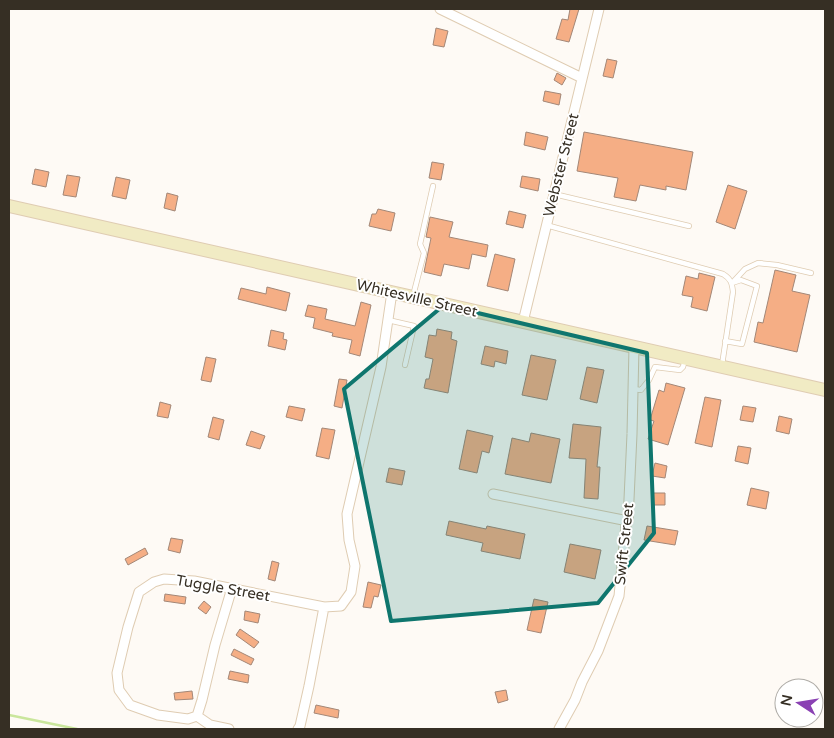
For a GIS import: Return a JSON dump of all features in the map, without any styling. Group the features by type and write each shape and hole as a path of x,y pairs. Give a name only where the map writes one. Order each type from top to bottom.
{"main road":[{"name":"Whitesville Street","path":"9,206 825,390"}],"street":[{"path":"440,9 582,78"},
{"name":"Webster Street","path":"522,322 599,9"},
{"path":"298,729 309,686 324,607 341,606 351,592 356,566 349,540 347,514 381,367 392,292"},
{"name":"Swift Street","path":"559,729 598,651 619,596 626,525 628,521 634,346"},
{"path":"493,494 628,521"},
{"name":"Tuggle Street","path":"230,729 210,725 197,716 188,720 158,715 130,705 119,690 117,673 139,592 164,578 194,580 324,607"},
{"path":"197,716 232,588"}],"lane":[{"path":"413,297 424,253 420,244 433,186"},
{"path":"554,194 689,226"},
{"path":"546,225 723,274 729,278 732,283 732,292 721,366"},
{"path":"732,283 745,269 758,264 777,265 811,273"},
{"path":"725,341 742,344 757,286 741,280 732,283"},
{"path":"388,320 414,326 405,365"},
{"path":"633,389 641,390 649,380 655,367 680,370 686,358"}],"highlighted area":[{"path":"444,305 647,353 654,533 598,603 391,621 344,389"}],"building":[{"path":"570,9 579,9 569,42 556,39 562,19 568,20"},
{"path":"436,28 448,31 444,47 433,45"},
{"path":"607,59 617,61 613,78 603,76"},
{"path":"557,73 566,78 562,85 554,80"},
{"path":"545,91 561,94 559,105 543,101"},
{"path":"526,132 548,137 545,150 524,145"},
{"path":"584,132 693,152 686,190 666,186 666,190 640,185 636,201 614,197 618,178 577,171"},
{"path":"432,162 444,164 441,180 429,178"},
{"path":"35,169 49,172 46,187 32,184"},
{"path":"67,175 80,177 76,197 63,195"},
{"path":"522,176 540,179 538,191 520,187"},
{"path":"116,177 130,180 126,199 112,196"},
{"path":"728,185 747,191 735,229 716,222"},
{"path":"167,193 178,196 175,211 164,208"},
{"path":"378,209 395,213 391,231 369,226 372,214 376,214"},
{"path":"509,211 526,215 523,228 506,224"},
{"path":"430,217 453,222 449,237 488,245 486,257 472,254 469,269 444,264 441,276 424,272 431,238 426,237"},
{"path":"495,254 515,259 508,291 487,286"},
{"path":"775,270 796,275 792,291 810,295 797,352 754,342 758,322 763,323"},
{"path":"699,273 715,277 707,311 691,307 693,297 682,295 686,276 698,279"},
{"path":"267,287 290,293 286,311 238,299 241,288 266,294"},
{"path":"361,302 371,305 360,356 349,353 352,340 332,336 333,333 313,328 315,318 305,316 308,305 327,309 325,319 355,326"},
{"path":"437,329 452,332 451,339 457,341 448,393 424,388 426,379 429,379 433,359 425,357 429,335 436,336"},
{"path":"271,330 284,333 283,339 287,340 285,350 268,346"},
{"path":"485,346 508,351 506,364 495,361 494,367 481,364"},
{"path":"531,355 556,360 547,400 522,395"},
{"path":"206,357 216,359 211,382 201,380"},
{"path":"587,367 604,370 597,403 580,399"},
{"path":"339,379 347,380 342,408 334,406"},
{"path":"666,383 685,388 668,445 648,439 654,421 650,420 659,390 664,392"},
{"path":"705,397 721,400 712,447 695,443"},
{"path":"160,402 171,405 168,418 157,416"},
{"path":"289,406 305,409 302,421 286,417"},
{"path":"743,406 756,408 753,422 740,420"},
{"path":"779,416 792,419 789,434 776,431"},
{"path":"213,417 224,420 219,440 208,437"},
{"path":"573,424 601,427 597,467 600,467 598,499 584,498 586,459 569,458"},
{"path":"322,428 335,430 329,459 316,456"},
{"path":"467,430 493,436 489,453 482,451 477,473 459,469"},
{"path":"251,431 265,436 260,449 246,445"},
{"path":"531,433 560,439 551,483 505,474 512,438 529,442"},
{"path":"738,446 751,448 748,464 735,461"},
{"path":"655,463 667,466 665,478 652,476"},
{"path":"389,468 405,471 402,485 386,482"},
{"path":"751,488 769,492 766,509 747,505"},
{"path":"653,493 665,493 665,505 653,505"},
{"path":"449,521 486,529 487,526 525,534 520,559 481,551 483,543 446,535"},
{"path":"647,526 678,531 675,545 644,540"},
{"path":"171,538 183,540 180,553 168,550"},
{"path":"570,544 601,550 595,579 564,572"},
{"path":"145,548 148,554 128,565 125,559"},
{"path":"272,561 279,563 275,581 268,579"},
{"path":"368,582 381,585 378,597 374,596 371,608 363,607"},
{"path":"165,594 186,597 185,604 164,601"},
{"path":"534,599 548,602 541,633 527,630"},
{"path":"204,601 211,607 206,614 198,608"},
{"path":"245,611 260,614 258,623 244,620"},
{"path":"240,629 259,642 254,648 236,635"},
{"path":"234,649 254,659 251,665 231,655"},
{"path":"230,671 249,675 248,683 228,679"},
{"path":"506,690 508,700 498,703 495,692"},
{"path":"192,691 193,699 175,700 174,693"},
{"path":"316,705 339,710 338,718 314,713"}],"waterway":[{"path":"9,715 77,729"}]}
